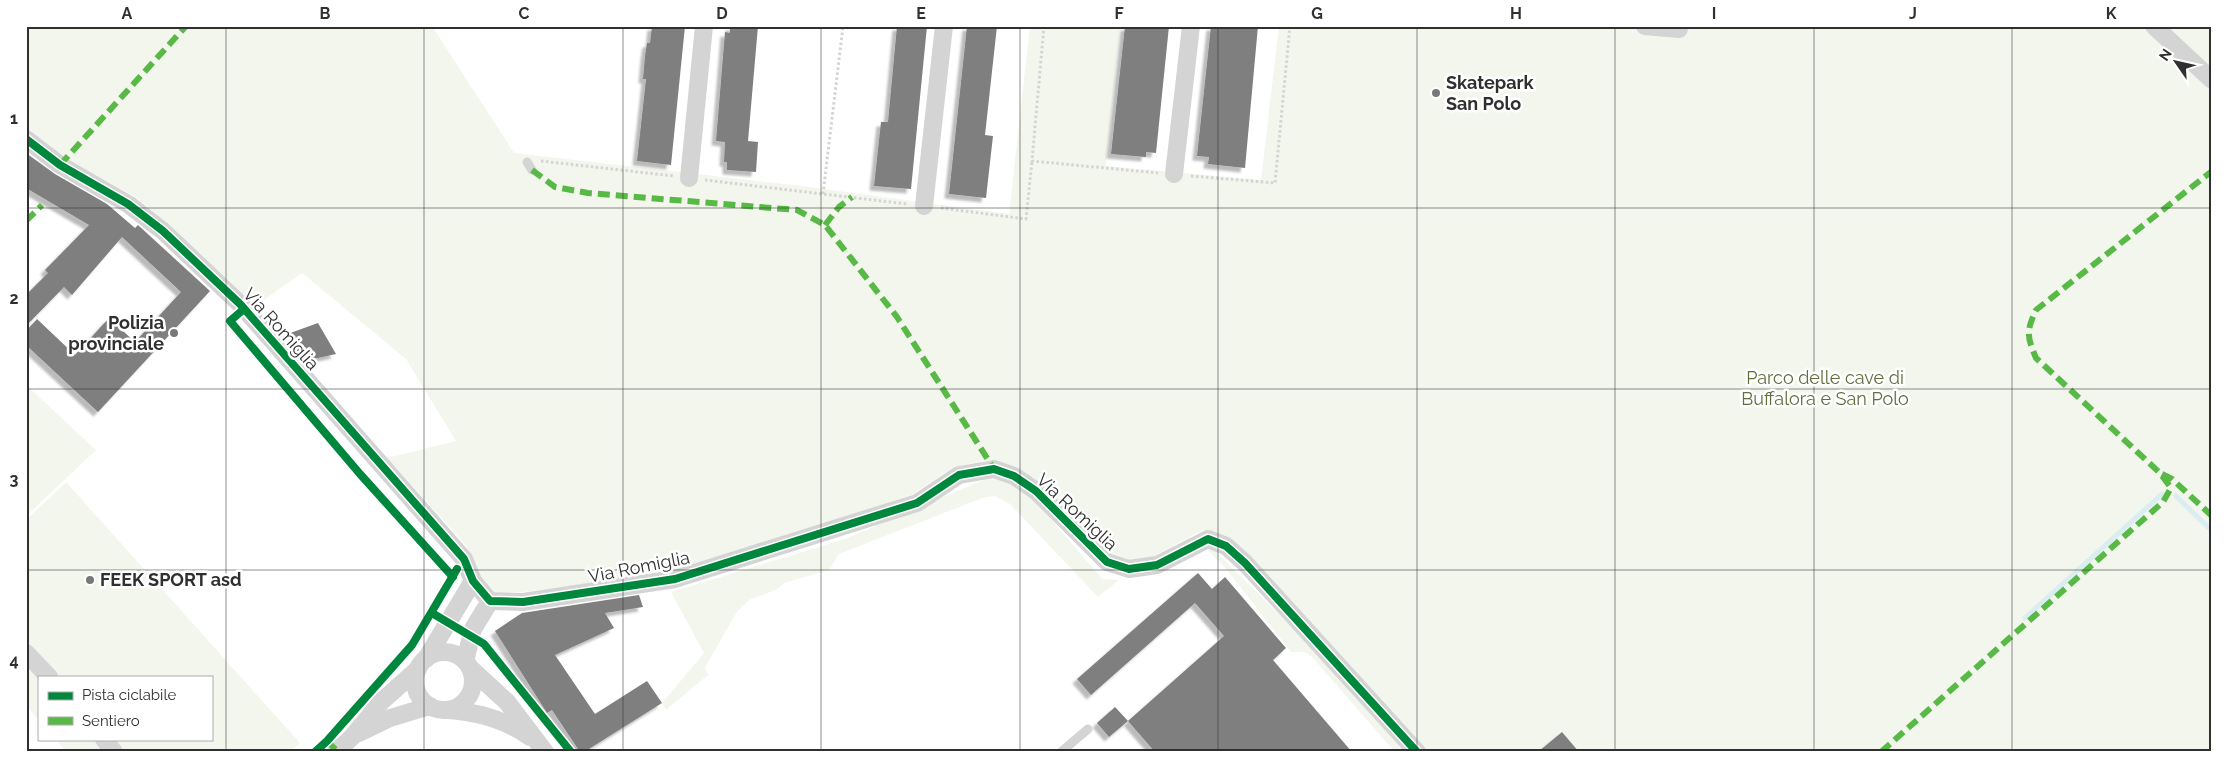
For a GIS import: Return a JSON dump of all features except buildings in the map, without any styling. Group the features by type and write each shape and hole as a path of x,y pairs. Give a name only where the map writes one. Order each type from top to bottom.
{"street":[{"path":"689,178 704,26"},
{"path":"924,206 944,26"},
{"path":"1174,174 1191,26"},
{"path":"1645,26 1679,28"},
{"path":"2154,26 2212,80"},
{"name":"Via Romiglia","path":"26,139 60,165 128,204 163,231 240,304 464,559 473,581 490,601 523,602 675,579 917,503 959,476 994,469 1014,476 1036,491 1107,562 1129,569 1157,565 1208,539 1226,546 1245,563 1418,752"},
{"path":"430,706 418,694 416,686 422,664 473,581"},
{"path":"448,710 464,702 470,694 472,685 467,664 473,628 490,601"},
{"path":"336,752 352,737 382,701 422,664 441,652 458,656 507,702 542,748"},
{"path":"26,653 48,676"},
{"path":"352,737 390,718 430,706 487,715 514,727 542,748"},
{"path":"105,740 114,752"}],"lane":[{"path":"531,161 532,170"},
{"path":"1061,752 1088,729"}],"path":[{"path":"824,194 843,26"},
{"path":"531,161 689,178 1026,219 1032,161"}],"green space":[{"name":"Parco delle cave di Buffalora e San Polo","path":"26,26 432,26 514,153 802,186 1009,214 1030,26 1120,26 1106,166 1261,180 1279,26 2212,26 2212,752 1426,752 1356,674 1227,538 1203,530 1152,557 1130,560 1113,554 1041,486 1020,469 988,460 954,467 911,495 674,573 522,592 495,592 478,576 466,545 387,458 456,441 406,359 302,273 254,307 169,224 134,196 66,159 26,134"},
{"path":"26,385 96,450 26,516"},
{"path":"988,478 1005,481 1033,498 1102,579 1119,580 1098,597 1010,504 995,496 985,497 839,554 829,570 784,583 776,590 749,600 737,612 705,667 708,675 666,710 662,703 704,653 671,592 845,539"},
{"name":"FEEK SPORT asd","path":"66,482 300,743 290,752 126,752 116,740 212,740 212,676 59,676 26,641 26,520"},
{"path":"1213,549 1303,638 1406,752 1395,752 1312,657 1304,652 1291,652 1223,565 1208,551"},
{"path":"26,669 36,672 38,676 38,719 26,706"},
{"path":"57,740 94,740 104,752 66,752"}],"waterway":[{"path":"2025,618 2162,494"},
{"path":"2176,496 2212,531"}],"marked path":[{"path":"60,165 186,26"},
{"path":"532,170 555,187 588,193 797,210 825,225 897,317 994,469"},
{"path":"1881,752 2163,502 2171,488 2160,473 2036,358 2029,339 2029,329 2036,310 2212,171"},
{"path":"825,225 839,207 852,197"},
{"path":"26,221 42,205"},
{"path":"2162,474 2172,479 2212,516"},
{"path":"327,741 337,751"}],"cycle path":[{"path":"26,139 60,165 128,204 163,231 240,304 464,559 473,581 490,601 523,602 675,579 917,503 959,475 994,469 1014,476 1036,491 1107,562 1129,569 1157,565 1208,539 1226,546 1245,563 1417,752"},
{"path":"244,309 230,321 360,474 453,577"},
{"path":"315,752 327,741 412,645 457,569"},
{"path":"432,613 484,644 571,752"}],"place":[{"name":"Skatepark San Polo","path":"1436,93"},
{"name":"Polizia provinciale","path":"174,333"},
{"name":"FEEK SPORT asd","path":"90,580"}]}
